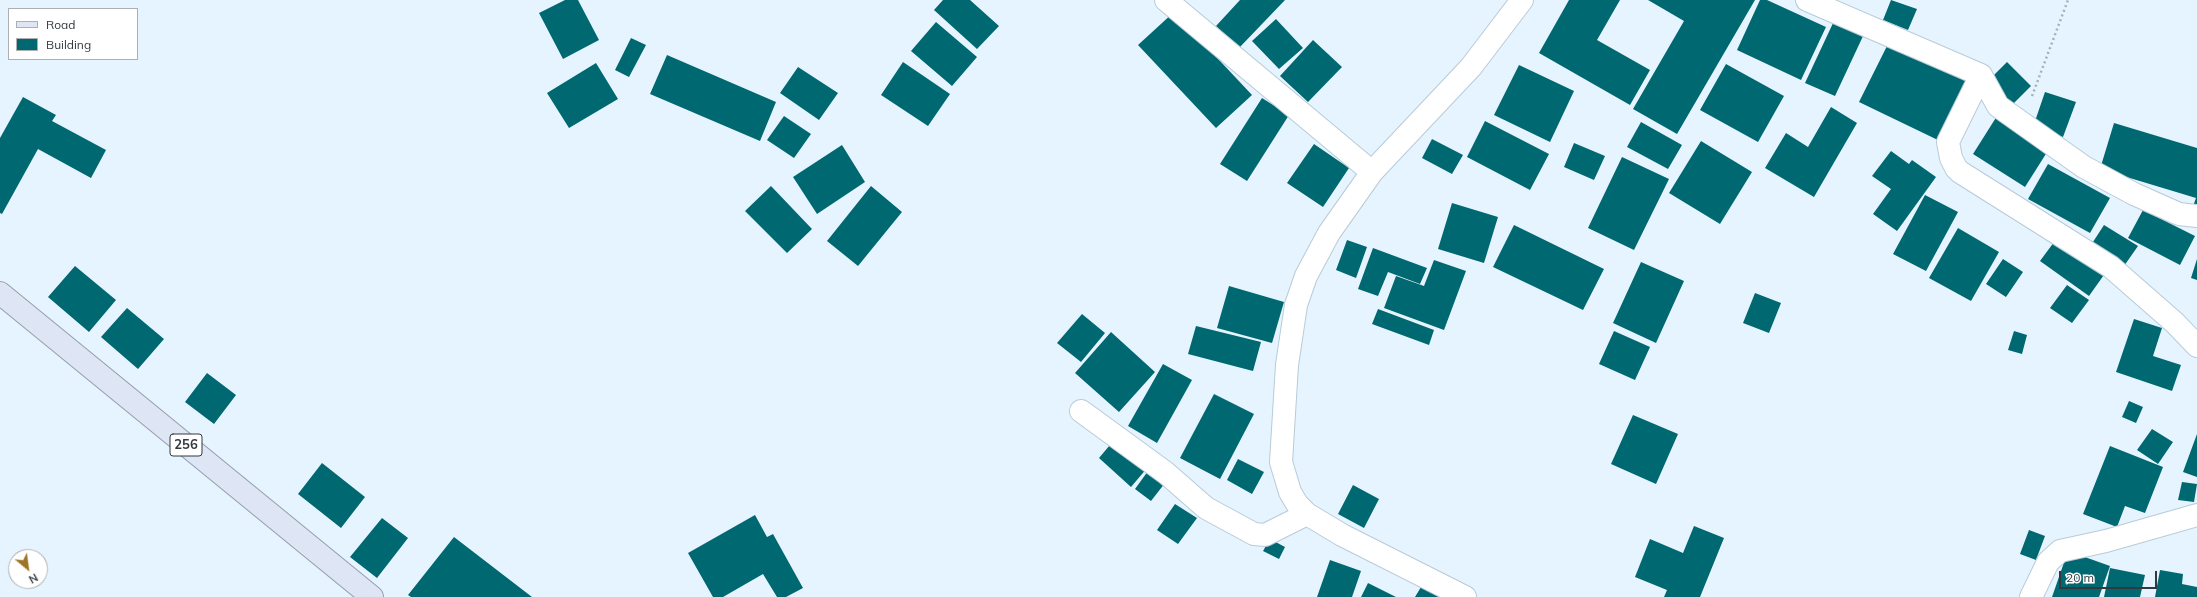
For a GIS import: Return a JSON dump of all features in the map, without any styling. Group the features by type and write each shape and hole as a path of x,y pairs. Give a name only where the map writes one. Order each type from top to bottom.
{"main road":[{"name":"256","path":"0,293 372,597"}],"street":[{"path":"1166,0 1372,172"},
{"path":"1464,597 1342,535 1307,514 1290,492 1280,462 1287,364 1296,306 1306,276 1329,233 1372,172 1471,67 1522,0"},
{"path":"1807,0 1981,75 1998,106 2084,168 2134,194 2179,214 2197,216"},
{"path":"1981,75 1948,142 1951,158 1956,168 1960,172 2111,267 2175,323 2197,346"},
{"path":"1081,411 1166,473 1206,508 1254,534 1265,535 1273,532 1307,514"},
{"path":"2031,597 2048,562 2060,551 2106,541 2197,515"}],"path":[{"path":"2023,123 2068,0"}],"building":[{"path":"565,0 578,0 599,40 563,59 539,13"},
{"path":"943,0 970,0 999,26 977,49 934,10"},
{"path":"1240,0 1285,0 1239,48 1216,26"},
{"path":"1569,0 1620,0 1597,40 1650,70 1630,105 1539,53"},
{"path":"1648,0 1755,0 1677,134 1633,109 1684,21"},
{"path":"1760,0 1767,0 1826,27 1801,80 1737,50"},
{"path":"1891,0 1917,9 1908,30 1883,20"},
{"path":"1174,12 1252,95 1216,128 1138,45"},
{"path":"1276,19 1303,48 1279,69 1252,41"},
{"path":"1834,21 1864,34 1835,96 1805,83"},
{"path":"936,22 977,57 952,86 911,51"},
{"path":"631,38 646,45 629,77 615,70"},
{"path":"1313,40 1342,67 1308,102 1280,76"},
{"path":"1890,40 1972,80 1942,142 1859,102"},
{"path":"667,55 776,102 760,141 650,94"},
{"path":"903,62 950,94 928,126 881,95"},
{"path":"2007,62 2031,86 2012,105 1988,81"},
{"path":"596,63 618,99 569,128 547,93"},
{"path":"1726,64 1784,96 1758,142 1700,110"},
{"path":"1519,65 1574,91 1550,142 1494,115"},
{"path":"798,67 838,93 819,120 780,93"},
{"path":"2045,92 2076,102 2063,137 2033,127"},
{"path":"23,97 56,115 52,121 106,150 91,178 38,149 2,214 0,213 0,138"},
{"path":"1262,98 1289,115 1247,181 1220,164"},
{"path":"1831,107 1857,123 1814,197 1765,168 1786,133 1808,147"},
{"path":"784,116 811,134 794,158 767,140"},
{"path":"1997,116 2049,149 2025,187 1973,154"},
{"path":"1485,121 1549,154 1530,190 1467,157"},
{"path":"1641,122 1682,145 1668,169 1627,147"},
{"path":"2114,123 2197,148 2197,210 2192,209 2196,198 2100,169"},
{"path":"1432,139 1463,155 1452,174 1422,158"},
{"path":"1701,141 1752,172 1720,224 1669,193"},
{"path":"1574,143 1605,156 1594,180 1564,167"},
{"path":"1314,144 1349,168 1323,207 1287,183"},
{"path":"842,145 865,182 817,214 793,177"},
{"path":"1891,151 1909,164 1912,160 1936,177 1897,231 1873,214 1891,189 1872,176"},
{"path":"1622,157 1669,179 1634,250 1588,228"},
{"path":"2048,164 2110,198 2090,233 2028,199"},
{"path":"771,186 812,229 787,253 745,211"},
{"path":"871,186 902,212 858,266 827,241"},
{"path":"1925,195 1958,212 1926,271 1893,254"},
{"path":"1452,203 1498,217 1484,263 1438,249"},
{"path":"2143,210 2195,236 2180,265 2128,238"},
{"path":"1514,225 1604,269 1583,310 1493,267"},
{"path":"2104,225 2138,246 2124,266 2091,245"},
{"path":"1958,228 1999,252 1971,301 1929,278"},
{"path":"2057,238 2106,272 2089,296 2040,261"},
{"path":"1347,240 1367,247 1356,278 1336,270"},
{"path":"1373,248 1427,268 1420,284 1388,272 1378,296 1358,289"},
{"path":"2003,259 2023,272 2006,297 1986,284"},
{"path":"2197,259 2197,280 2191,278"},
{"path":"1434,260 1466,271 1444,330 1384,308 1396,276 1424,286"},
{"path":"1641,262 1684,281 1656,343 1613,323"},
{"path":"75,266 116,300 89,332 48,297"},
{"path":"2067,285 2089,300 2072,323 2050,308"},
{"path":"1229,286 1284,302 1272,343 1217,328"},
{"path":"1755,293 1781,303 1769,333 1743,323"},
{"path":"127,308 164,339 138,369 101,337"},
{"path":"1378,309 1434,330 1429,345 1372,324"},
{"path":"1082,314 1105,333 1081,362 1057,343"},
{"path":"2134,319 2162,328 2153,356 2181,365 2172,391 2116,372"},
{"path":"1196,326 1261,342 1253,371 1188,354"},
{"path":"1614,331 1650,347 1635,380 1599,364"},
{"path":"2014,331 2027,335 2022,354 2008,350"},
{"path":"1111,332 1155,372 1119,412 1075,373"},
{"path":"1163,364 1192,380 1157,443 1128,426"},
{"path":"207,373 236,395 214,424 185,402"},
{"path":"1214,394 1254,414 1220,479 1180,458"},
{"path":"2129,401 2143,407 2136,423 2122,417"},
{"path":"1633,415 1678,434 1656,484 1611,464"},
{"path":"2152,429 2173,442 2158,464 2137,450"},
{"path":"2197,434 2197,477 2183,472"},
{"path":"1115,439 1148,467 1131,487 1099,458"},
{"path":"2110,446 2163,467 2145,513 2125,506 2117,527 2083,514"},
{"path":"1238,459 1264,472 1252,494 1227,480"},
{"path":"322,463 365,497 341,528 298,494"},
{"path":"1148,471 1165,483 1151,501 1135,489"},
{"path":"2182,482 2197,484 2194,502 2178,500"},
{"path":"1353,485 1379,499 1364,528 1338,514"},
{"path":"1175,504 1197,518 1178,544 1157,530"},
{"path":"755,515 767,537 773,534 803,588 786,597 777,597 763,574 723,597 713,597 688,553"},
{"path":"382,518 408,538 377,578 350,557"},
{"path":"1694,526 1724,538 1700,597 1664,597 1667,590 1635,577 1650,539 1683,553"},
{"path":"2029,530 2045,536 2036,560 2020,554"},
{"path":"454,537 532,597 411,597 408,595"},
{"path":"1270,539 1285,547 1279,559 1263,551"},
{"path":"2068,551 2110,566 2099,597 2052,597"},
{"path":"1330,560 1361,571 1352,597 1317,597"},
{"path":"2110,568 2145,575 2140,597 2104,597"},
{"path":"2160,570 2183,574 2182,584 2197,587 2197,597 2155,597"},
{"path":"1368,583 1396,597 1361,597"},
{"path":"1421,587 1439,597 1415,597"}]}
